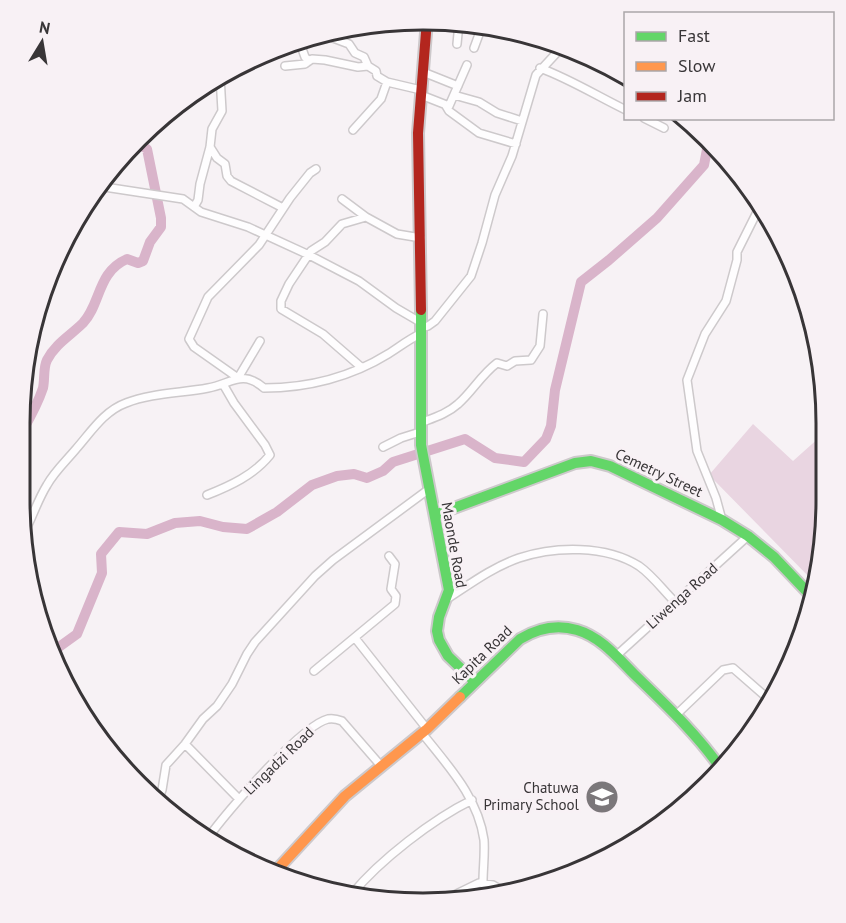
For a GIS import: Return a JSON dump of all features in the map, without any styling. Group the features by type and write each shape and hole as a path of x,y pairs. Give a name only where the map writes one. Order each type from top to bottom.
{"street":[{"name":"Maonde Road","path":"426,30 418,140 421,238 421,445 449,590 437,623 439,642 447,654 475,682"},
{"path":"457,44 458,32"},
{"path":"474,48 479,34"},
{"path":"338,40 349,44 355,53 364,57 368,66 376,71 377,76 387,82 421,93 446,106 449,111 479,133 516,144"},
{"path":"302,49 309,61"},
{"path":"316,169 310,173 283,208 267,236 208,297 189,339 194,347 238,378 256,381 264,388 285,388 342,376 387,355 420,328 435,321 471,276 495,195 516,144 536,75 555,53"},
{"path":"285,66 325,60 358,67 368,66"},
{"path":"446,106 450,105 467,65"},
{"path":"540,68 562,76 624,109"},
{"path":"423,72 458,86"},
{"path":"353,130 381,99 387,82"},
{"path":"194,207 198,200 212,129 222,111 221,87"},
{"path":"454,95 479,102 498,113 522,121"},
{"path":"648,120 664,128"},
{"path":"210,147 217,158 225,164 227,176 231,181 283,208"},
{"path":"108,188 174,196 183,199 201,212 267,236 366,285 420,328"},
{"path":"342,199 366,217 397,234 421,238"},
{"path":"722,520 716,498 697,451 687,380 705,334 726,301 737,252 756,215"},
{"path":"362,367 330,339 281,309 281,301 289,284 309,255 342,224 366,217"},
{"path":"383,447 457,405 497,363 506,366 514,361 531,360 540,345 543,314"},
{"path":"31,520 52,478 107,414 127,402 212,387 238,378 260,341"},
{"path":"207,495 234,484 254,472 270,455 234,404 223,384"},
{"name":"Cemetry Street","path":"435,514 575,463 591,461 610,466 722,520 748,536 774,557 806,589"},
{"path":"161,792 166,765 227,692 255,642 315,576 354,543 429,489"},
{"name":"Liwenga Road","path":"616,656 748,536"},
{"path":"447,599 493,570 520,558 550,552 589,550 621,558 637,565 675,602"},
{"path":"314,671 395,604 396,600 391,589 395,564 389,556"},
{"name":"Kapita Road","path":"281,866 338,803 425,731 520,639 541,628 563,627 584,633 598,641 676,715 716,761"},
{"path":"355,639 425,731 472,800 484,840 483,882"},
{"path":"676,715 726,668 733,668 764,695"},
{"name":"Lingadzi Road","path":"213,832 239,799 294,742 328,719 342,721 348,726 382,767"},
{"path":"185,744 239,799"},
{"path":"359,887 397,851 446,814 472,800"},
{"path":"461,891 476,883 483,882 492,886"}],"shaded area":[{"path":"753,424 793,461 816,440 815,526 808,576 709,475"}],"waterway":[{"path":"30,416 44,385 46,363 50,354 89,315 110,272 127,259 138,263 143,261 150,242 161,227 147,149 143,147"},
{"path":"59,647 77,634 102,573 101,554 119,532 147,534 175,523 200,521 223,527 247,529 277,512 312,485 337,476 354,474 367,478 383,471 393,462 465,439 495,458 524,462 546,439 551,426 555,390 581,282 657,218 704,165 707,151"}],"traffic: fast":[{"path":"421,310 421,445 449,590 439,617 437,631 448,656 475,682"},
{"path":"435,515 575,463 591,461 610,466 722,520 748,536 774,557 805,590"},
{"path":"460,697 520,639 548,628 562,627 577,630 594,638 616,655 681,720 716,762"}],"traffic: slow":[{"path":"281,866 345,796 427,729 460,697"}],"traffic: jam":[{"path":"421,310 418,133 426,30"}],"place":[{"name":"Chatuwa Primary School","path":"602,797"}]}
